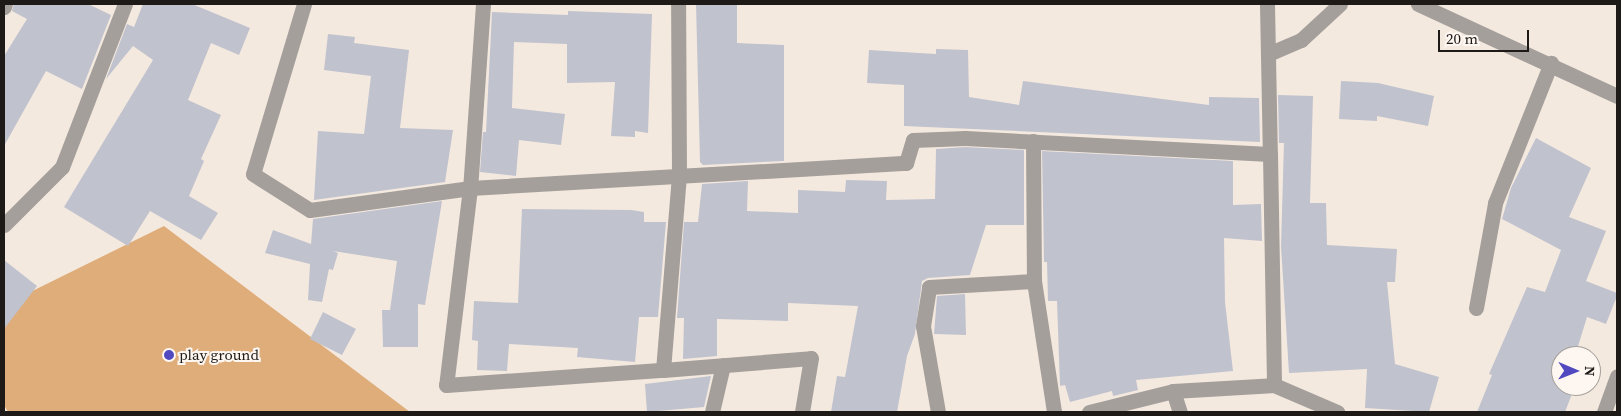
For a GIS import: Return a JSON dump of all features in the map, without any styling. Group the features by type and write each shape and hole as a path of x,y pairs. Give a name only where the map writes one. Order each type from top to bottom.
{"street":[{"path":"4,224 62,167 125,4"},
{"path":"304,4 252,174 310,210 470,188 679,174 906,163 913,140 965,138 1270,154"},
{"path":"483,4 470,188 446,385 811,358 802,412"},
{"path":"663,370 679,174 678,4"},
{"path":"1267,4 1274,386"},
{"path":"1268,54 1301,40 1340,4"},
{"path":"1418,4 1551,63 1617,96"},
{"path":"1476,308 1495,203 1551,63"},
{"path":"1033,141 1034,281 1054,412"},
{"path":"938,412 923,326 929,287 1034,281"},
{"path":"712,412 724,365"},
{"path":"1604,412 1617,376"},
{"path":"1089,412 1173,391 1274,386 1337,412"},
{"path":"1173,391 1180,412"}],"shaded area":[{"name":"play ground","path":"164,226 410,412 8,412 4,405 4,305"}],"building":[{"path":"14,4 88,4 111,15 82,89 46,71 4,146 4,56 27,19 12,11"},
{"path":"143,4 192,4 250,28 239,55 211,43 188,100 221,115 201,159 204,161 189,196 218,213 201,240 150,211 128,246 64,207 153,60 133,46 106,79 127,24 134,27"},
{"path":"696,4 737,4 737,43 784,45 784,161 703,165 700,162"},
{"path":"568,11 652,14 648,133 635,131 635,137 611,136 615,82 567,83 567,44 514,42 512,108 565,114 561,145 519,140 516,176 480,172 483,132 486,132 492,12 568,15"},
{"path":"328,34 355,37 354,43 409,50 400,128 453,130 445,182 314,200 318,131 364,134 371,76 324,70"},
{"path":"936,49 968,50 969,97 1019,105 1023,81 1209,105 1209,97 1259,98 1260,142 904,126 904,85 867,83 869,50 936,54"},
{"path":"1341,81 1378,83 1434,96 1428,126 1377,116 1377,121 1339,119"},
{"path":"1278,95 1313,96 1310,203 1326,203 1327,245 1397,249 1395,282 1387,282 1395,364 1439,377 1429,412 1365,408 1367,369 1289,373 1281,246 1284,143 1279,143"},
{"path":"1536,138 1591,168 1569,217 1606,231 1586,281 1617,293 1617,296 1606,324 1587,317 1578,346 1551,346 1551,396 1571,396 1565,412 1477,412 1492,375 1489,374 1527,287 1545,292 1561,250 1502,219 1511,188"},
{"path":"965,147 1024,150 1024,225 986,225 970,275 928,278 922,281 915,334 907,356 897,412 831,412 837,376 845,377 858,306 788,303 788,321 717,319 717,356 683,359 684,318 677,318 684,222 698,222 702,184 748,181 747,211 798,213 798,190 845,192 846,180 887,181 886,200 935,199 936,149"},
{"path":"1042,151 1233,161 1233,205 1261,204 1262,241 1224,238 1225,302 1233,371 1136,380 1138,390 1113,396 1112,391 1070,402 1065,385 1060,386 1057,301 1048,301 1047,262 1044,262"},
{"path":"442,201 425,305 418,304 418,347 383,347 382,310 390,310 397,261 333,251 338,253 333,270 329,269 322,302 308,300 310,264 265,253 273,230 311,244 313,219"},
{"path":"522,209 631,210 644,212 644,222 666,222 658,317 639,317 635,362 577,357 578,348 509,344 507,371 477,370 478,341 472,340 474,301 518,303"},
{"path":"4,260 37,286 4,329"},
{"path":"965,294 966,335 934,334 937,296"},
{"path":"323,312 356,329 342,355 310,339"},
{"path":"711,376 704,407 647,412 645,384"}],"place":[{"name":"play ground","path":"169,355"}]}
